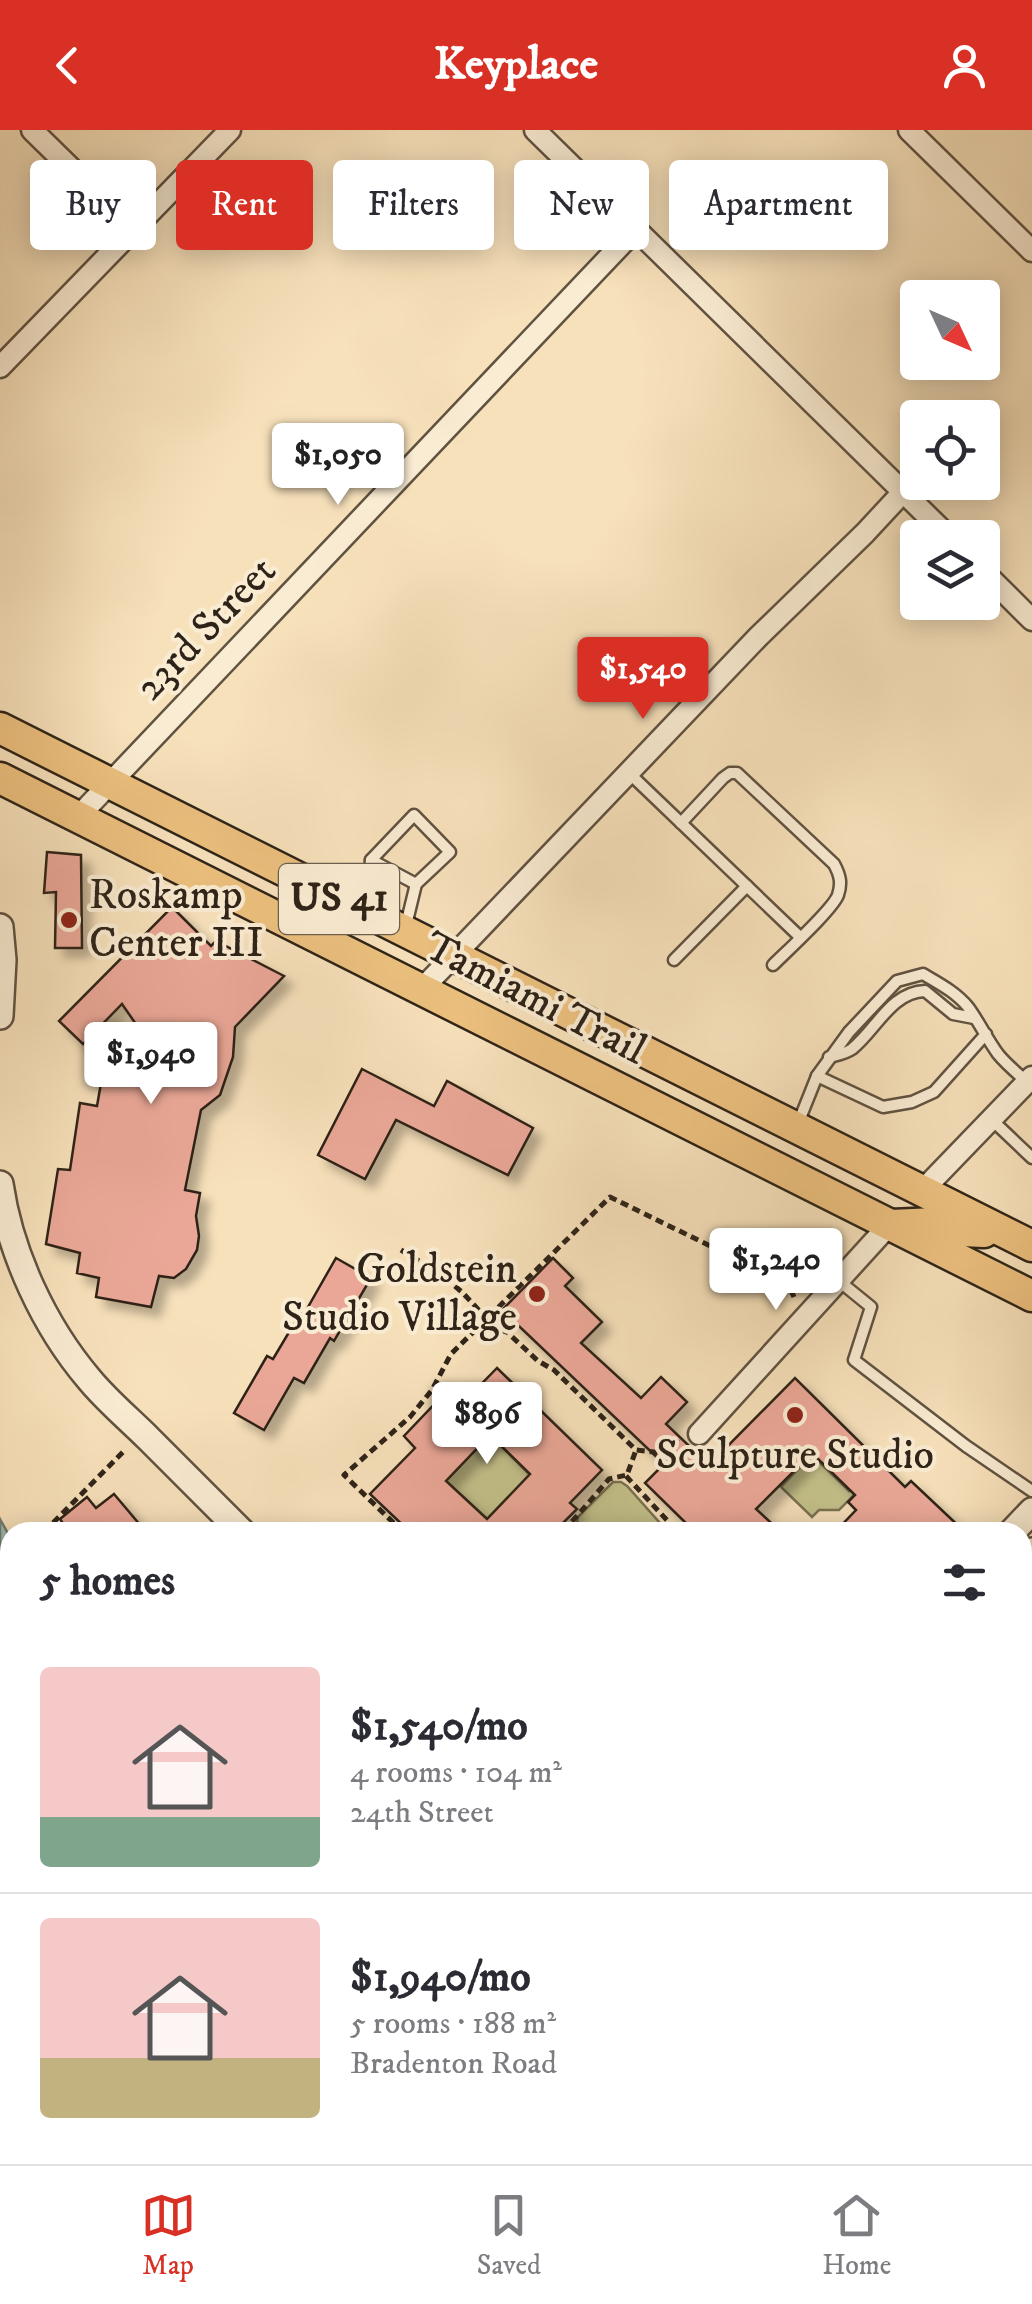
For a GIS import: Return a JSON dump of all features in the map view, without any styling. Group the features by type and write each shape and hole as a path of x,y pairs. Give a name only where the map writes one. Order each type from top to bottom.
{"main road":[{"name":"Tamiami Trail","path":"0,728 922,1191 1024,1238"},
{"name":"Tamiami Trail","path":"0,778 1032,1296"},
{"path":"812,1186 888,1200 922,1191"},
{"path":"889,1225 936,1223 1024,1238"}],"street":[{"path":"32,130 62,160"},
{"path":"156,206 230,130"},
{"path":"535,130 565,160"},
{"path":"909,130 1032,251"},
{"path":"649,244 900,487"},
{"path":"0,367 114,250"},
{"name":"23rd Street","path":"78,818 616,250"},
{"path":"421,990 759,636 900,495"},
{"path":"913,500 932,520"},
{"path":"1000,588 1032,620"},
{"path":"0,926 0,1016"},
{"path":"922,1191 1029,1079"},
{"path":"0,1184 24,1271 66,1348 98,1390 232,1522"},
{"path":"699,1434 889,1225"}],"lane":[{"path":"629,772 800,937"},
{"path":"681,823 723,778 736,773 826,856 840,874 835,902 773,966"},
{"path":"366,912 371,860 414,815 450,852 416,884 404,931"},
{"path":"371,860 416,884"},
{"path":"674,960 747,886"},
{"path":"796,1128 829,1057 897,981 908,976 923,974 944,986 967,1006 998,1054 1029,1079"},
{"path":"829,1057 852,1049 874,1023 913,992 925,991 954,1014 974,1018"},
{"path":"817,1076 884,1107 912,1102 934,1092 986,1034"},
{"path":"991,1119 1032,1158"},
{"path":"839,1281 871,1306 854,1360 1032,1491"}],"path":[{"path":"393,1522 344,1475 410,1416 432,1390 451,1354 610,1197 788,1284 798,1306 803,1303 811,1312"},
{"path":"401,1250 463,1292 496,1329 508,1332 538,1361 554,1370 636,1450 663,1453 684,1434 699,1434"},
{"path":"54,1522 132,1444"},
{"path":"572,1522 609,1479 625,1476 636,1450"},
{"path":"625,1476 669,1522"}],"shaded area":[{"path":"490,1435 530,1475 487,1519 446,1481"},
{"path":"812,1455 849,1491 871,1470 864,1485 839,1510 819,1510 812,1517 781,1487"},
{"path":"613,1482 621,1482 659,1522 578,1522 578,1517"}],"building":[{"name":"Roskamp Center III","path":"47,852 81,855 82,948 55,948 56,892 44,893"},
{"path":"172,907 211,946 216,941 284,976 235,1027 233,1057 220,1095 201,1110 185,1190 200,1193 197,1250 186,1269 174,1278 159,1276 151,1307 96,1297 99,1278 77,1273 80,1253 46,1244 58,1169 70,1170 80,1103 97,1106 101,1083 110,1084 110,1079 130,1082 140,1030 122,1004 83,1044 59,1021"},
{"path":"362,1069 434,1106 447,1081 533,1128 508,1175 396,1120 365,1179 318,1155"},
{"path":"336,1258 371,1278 334,1341 330,1338 304,1383 294,1378 264,1430 234,1413 267,1356 273,1359 301,1312 304,1314"},
{"path":"553,1258 573,1278 565,1286 602,1322 581,1343 641,1398 661,1377 687,1402 666,1424 709,1465 795,1378 905,1487 911,1481 954,1522 845,1522 856,1510 848,1502 855,1495 812,1453 756,1509 770,1522 685,1522 645,1483 664,1464 502,1310"},
{"path":"497,1368 602,1470 570,1503 577,1509 564,1522 399,1522 370,1494 415,1448 404,1436 445,1393 459,1407","holes":["490,1435 530,1474 487,1519 446,1481"]},
{"path":"114,1494 138,1522 60,1519 87,1497 96,1508"}],"place":[{"name":"Roskamp Center III","path":"69,920"},
{"name":"Goldstein Studio Village","path":"537,1294"},
{"name":"Sculpture Studio","path":"795,1415"}]}
